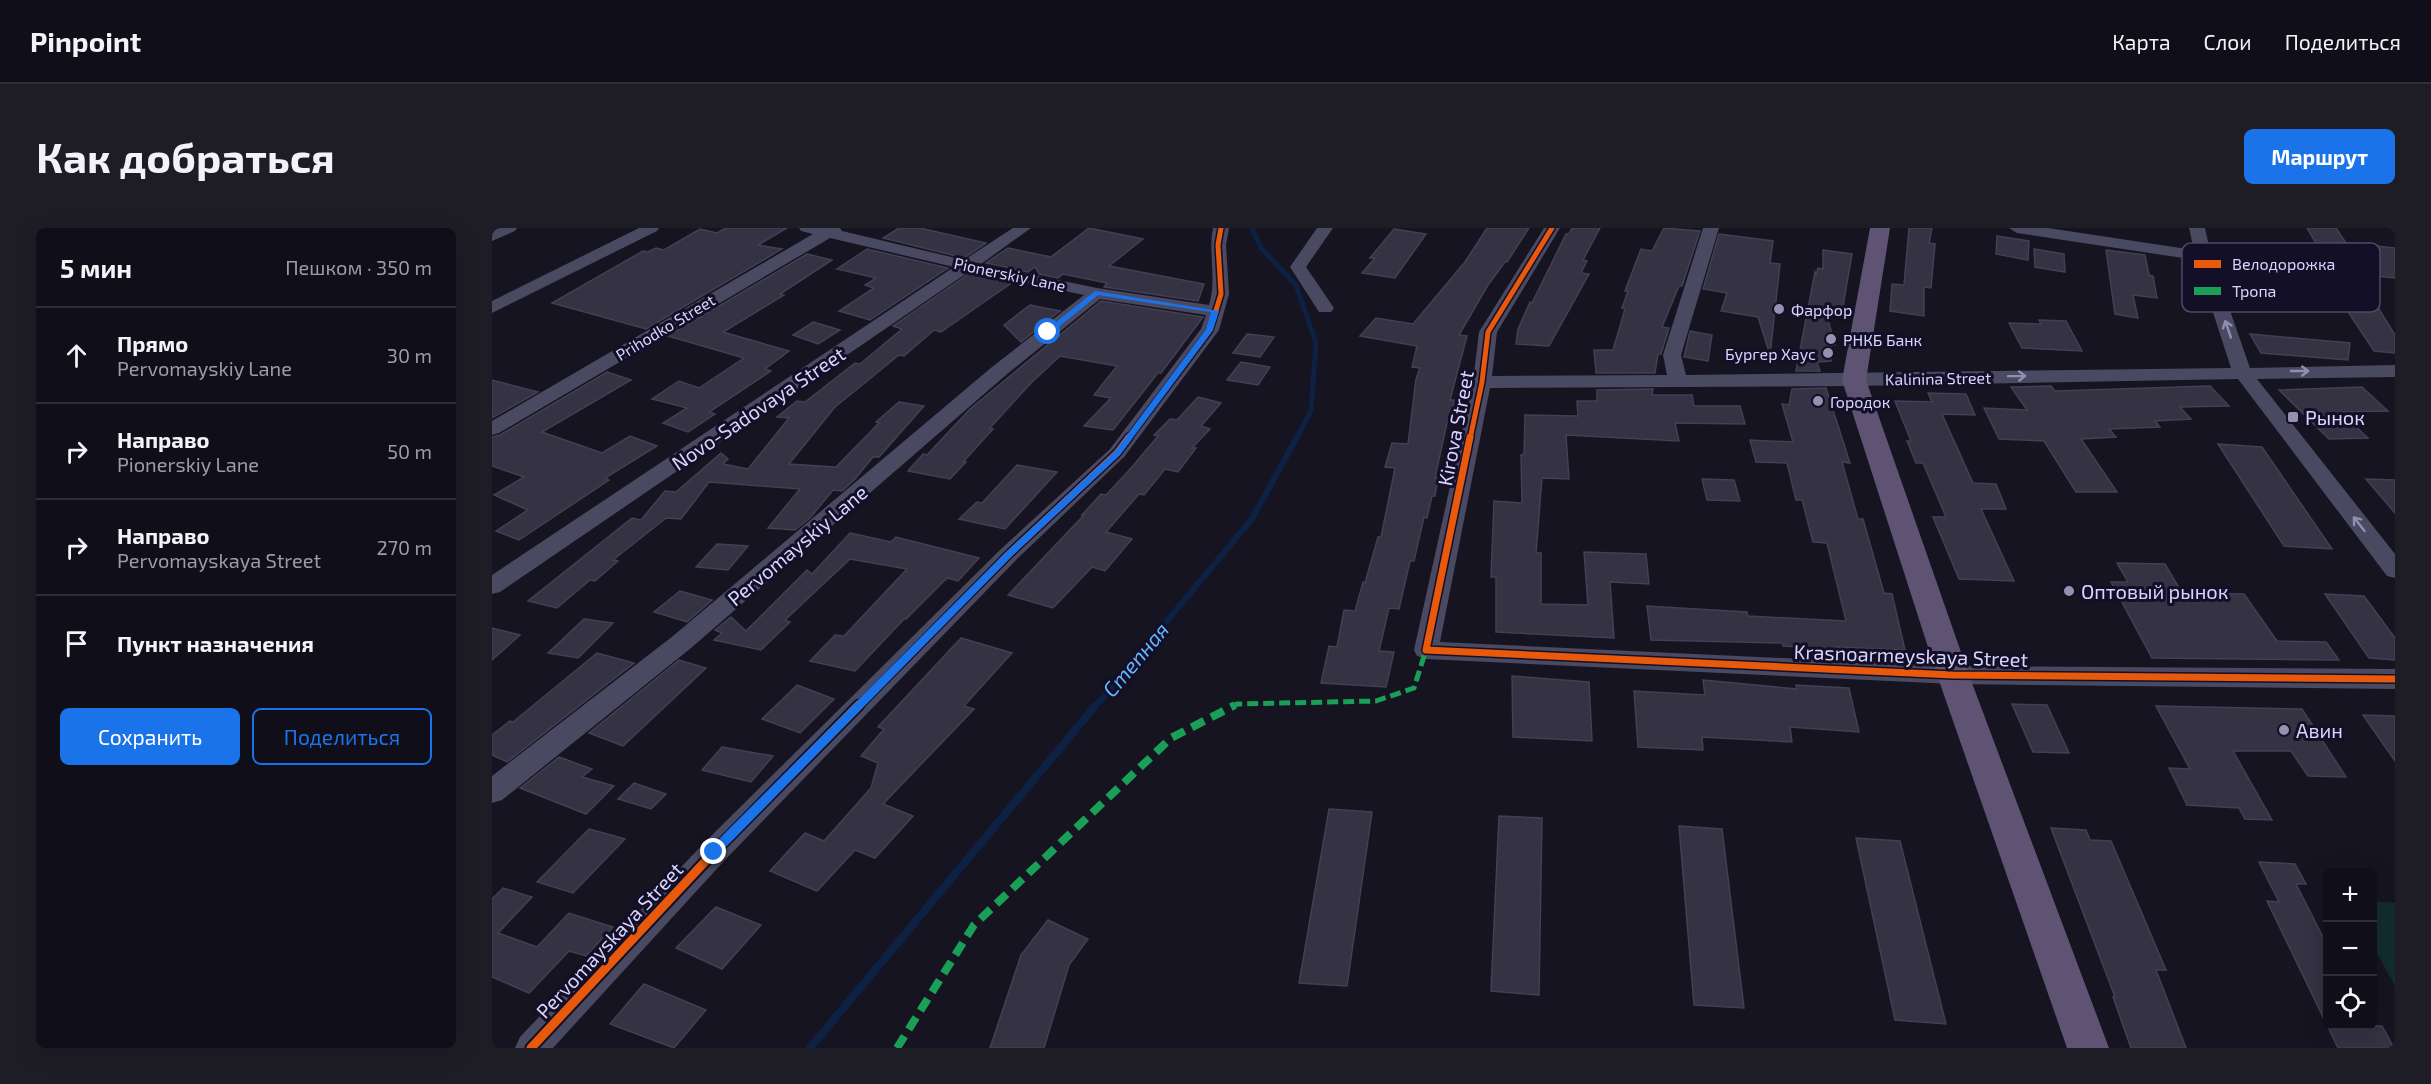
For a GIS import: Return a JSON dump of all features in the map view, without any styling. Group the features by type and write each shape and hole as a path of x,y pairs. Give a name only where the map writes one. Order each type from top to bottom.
{"main road":[{"path":"1880,228 1854,380 1953,675 2088,1048"}],"street":[{"path":"492,236 509,228"},
{"path":"492,308 651,228"},
{"name":"Pionerskiy Lane","path":"807,228 835,231 969,266 1097,293 1215,311"},
{"name":"Novo-Sadovaya Street","path":"492,586 1023,228"},
{"name":"Pervomayskaya Street","path":"531,1048 714,852 1009,554 1118,453 1210,330 1221,294 1218,245 1221,228"},
{"path":"1325,228 1298,267 1325,308"},
{"name":"Kirova Street","path":"1426,650 1482,382 1488,332 1552,228"},
{"path":"1678,381 1672,355 1712,228"},
{"path":"2017,228 2182,253"},
{"path":"2197,228 2200,243"},
{"name":"Prihodko Street","path":"492,429 813,240 835,231"},
{"name":"Pervomayskiy Lane","path":"492,792 682,642 999,371 1097,293"},
{"path":"2222,312 2242,372 2395,570"},
{"name":"Kalinina Street","path":"1482,382 1854,380 2395,371"},
{"name":"Krasnoarmeyskaya Street","path":"1426,650 1953,675 2395,679"}],"green space":[{"path":"2377,901 2395,903 2395,986 2377,953"}],"building":[{"path":"726,228 787,228 758,245 782,249 646,329 552,303 643,251 648,252 656,248 664,250 700,229 717,233"},
{"path":"899,228 920,228 986,243 964,258 883,238"},
{"path":"1089,228 1143,239 1109,266 1204,284 1198,301 1104,287 1107,283 1063,274 1058,278 1039,274 1035,267 1028,272 986,263 1008,248 1051,257"},
{"path":"1487,228 1529,228 1507,262 1488,285 1459,335 1467,336 1450,400 1454,400 1452,418 1448,418 1435,478 1438,478 1435,496 1432,496 1427,518 1424,517 1414,561 1410,561 1399,609 1389,608 1379,651 1394,652 1386,687 1321,683 1329,646 1337,647 1344,610 1355,611 1378,537 1381,537 1395,468 1385,467 1392,443 1408,444 1416,379 1420,368 1412,367 1417,346 1360,336 1376,318 1413,324 1465,262"},
{"path":"1572,228 1600,228 1583,260 1587,261 1581,273 1589,274 1549,346 1516,344 1518,329 1530,302 1532,303 1566,234 1569,234"},
{"path":"1664,228 1700,231 1682,286 1679,286 1662,327 1669,328 1661,354 1658,354 1655,373 1596,373 1594,350 1613,350 1625,309 1622,308 1628,291 1625,291 1641,249 1652,251"},
{"path":"1909,228 1932,228 1929,243 1935,244 1931,288 1924,287 1924,316 1890,311 1892,284 1904,285"},
{"path":"2307,228 2336,228 2346,243 2316,243"},
{"path":"1394,229 1426,234 1395,278 1362,273 1375,258 1370,258"},
{"path":"1719,234 1773,241 1770,263 1780,264 1770,355 1758,317 1721,311 1727,293 1703,289"},
{"path":"1997,236 2029,241 2028,260 1996,254"},
{"path":"2380,246 2395,248 2395,278 2380,276"},
{"path":"867,249 948,268 870,320 839,311 874,288 865,285 876,278 837,269"},
{"path":"2034,249 2064,254 2065,272 2035,267"},
{"path":"1823,250 1852,254 1842,312 1825,309 1835,345 1831,345 1831,361 1817,362 1820,371 1796,371 1815,272 1816,275 1818,268 1823,269"},
{"path":"2106,250 2145,255 2149,275 2153,276 2157,298 2133,295 2138,318 2115,314"},
{"path":"807,254 832,260 780,294 784,295 723,332 789,351 765,369 771,371 709,412 715,414 688,432 663,423 687,408 652,399 679,381 699,388 744,358 668,336"},
{"path":"970,273 1013,282 941,332 934,330 904,356 899,355 835,407 789,464 836,467 879,423 876,422 899,402 924,406 879,457 873,457 842,491 833,490 810,518 795,530 768,528 800,489 709,482 681,519 666,518 613,560 618,561 595,581 590,580 557,608 528,601 632,518 641,520 665,491 676,492 721,453 728,459 723,464 748,469 789,418 777,417 797,401 805,402 855,363 860,364 902,329 893,326"},
{"path":"1101,301 1203,317 1161,373 1158,373 1113,430 1084,426 1111,398 1094,395 1117,366 1060,356 1031,383 989,429 993,429 950,479 908,471 923,454 927,455 970,409"},
{"path":"1030,305 1060,311 1021,342 1004,325"},
{"path":"2380,311 2395,335 2395,353 2374,351 2348,312"},
{"path":"2039,320 2066,321 2082,351 2022,348 2009,323 2041,324"},
{"path":"813,322 840,330 818,344 793,335"},
{"path":"1690,331 1712,335 1708,361 1684,357"},
{"path":"1247,334 1274,337 1260,357 1233,353"},
{"path":"2250,334 2350,343 2348,360 2261,353"},
{"path":"1241,362 1270,367 1258,385 1227,380"},
{"path":"607,372 631,380 542,432 602,453 630,436 657,446 605,478 609,480 519,540 496,531 528,510 494,495 524,477 492,466 492,437 500,435"},
{"path":"492,380 538,392 492,418"},
{"path":"2051,386 2055,391 2210,386 2229,406 2180,407 2191,419 2155,421 2160,427 2109,429 2116,437 2081,439 2117,492 2076,492 2044,441 1999,439 1984,408 2027,410 2011,387"},
{"path":"2362,387 2388,411 2340,412 2368,438 2329,439 2279,390"},
{"path":"1826,388 1850,463 1842,462 1858,519 1863,519 1884,593 1892,594 1905,650 1783,646 1782,643 1651,640 1647,606 1747,612 1748,616 1846,621 1827,543 1813,542 1802,500 1796,500 1787,463 1756,462 1750,440 1793,442 1782,404 1789,405 1792,389"},
{"path":"1653,389 1652,395 1692,395 1694,406 1740,406 1745,424 1675,423 1679,441 1566,435 1569,479 1542,478 1536,553 1541,553 1541,604 1588,605 1584,552 1646,554 1649,584 1610,582 1614,638 1496,632 1496,577 1491,577 1494,501 1522,503 1521,455 1524,454 1525,415 1578,416 1577,401 1597,401 1597,390"},
{"path":"1928,393 1966,394 1975,415 1942,414 1973,483 1996,484 2006,509 1981,509 2014,581 1959,579 1933,517 1946,517 1923,463 1916,463 1907,441 1911,441 1895,401 1932,402"},
{"path":"1198,397 1221,403 1201,426 1210,429 1192,448 1196,448 1178,472 1165,469 1144,495 1139,494 1106,532 1132,539 1105,571 1092,567 1053,608 1008,595 1101,494 1106,495 1132,467 1158,436 1154,435 1170,419 1177,420"},
{"path":"2218,444 2262,447 2332,549 2284,546"},
{"path":"1017,465 1057,472 1005,529 959,519 977,502 982,503"},
{"path":"1702,479 1734,480 1740,501 1707,500"},
{"path":"2366,479 2395,480 2395,513"},
{"path":"850,533 891,542 896,537 979,558 958,581 947,578 855,671 810,661 835,635 844,636 907,569 850,559 785,620 790,622 761,650 714,640 722,633 715,630 731,617 746,631 807,570 812,574"},
{"path":"717,544 748,546 728,570 696,567"},
{"path":"2117,563 2165,564 2182,593 2244,594 2277,641 2326,642 2339,660 2152,658 2111,582 2128,582"},
{"path":"680,591 712,600 687,622 654,612"},
{"path":"2325,594 2364,596 2395,638 2395,660 2369,658"},
{"path":"584,619 613,623 578,658 548,653"},
{"path":"492,628 520,635 492,660"},
{"path":"961,638 1012,653 964,706 974,709 883,804 913,816 875,858 855,850 817,891 770,871 805,833 824,841 871,788 878,763 861,756 884,729 878,727"},
{"path":"597,653 634,663 507,762 492,755 492,735 510,721 513,722"},
{"path":"679,660 706,668 623,746 589,733"},
{"path":"1512,676 1589,682 1592,741 1513,737"},
{"path":"1703,680 1797,689 1796,685 1849,688 1859,732 1790,727 1792,742 1702,737 1703,750 1638,747 1634,691 1705,695"},
{"path":"797,685 834,699 800,733 762,719"},
{"path":"2012,704 2047,705 2069,753 2033,752"},
{"path":"2156,706 2302,709 2346,777 2308,776 2291,751 2233,751 2272,820 2245,819 2239,808 2187,805 2169,768 2190,769"},
{"path":"2363,715 2395,716 2395,761"},
{"path":"722,747 773,756 751,782 702,770"},
{"path":"559,757 592,769 582,777 614,786 586,814 520,788"},
{"path":"634,783 666,794 651,809 618,799"},
{"path":"1329,809 1372,812 1347,986 1299,983"},
{"path":"1499,816 1542,818 1539,995 1491,991"},
{"path":"1679,826 1722,829 1744,1008 1694,1005"},
{"path":"2051,828 2086,830 2090,840 2111,841 2166,970 2156,970 2186,1048 2131,1048 2113,997 2115,997"},
{"path":"589,829 625,839 573,893 537,882"},
{"path":"1856,838 1900,841 1946,1024 1895,1020"},
{"path":"2259,862 2295,864 2306,884 2296,884 2323,937 2323,1017 2267,901 2279,902"},
{"path":"503,888 532,897 498,933 537,947 569,913 613,927 586,956 569,951 529,993 492,977 492,899"},
{"path":"716,907 761,925 722,969 676,948"},
{"path":"1048,920 1088,939 1069,965 1044,1048 990,1048 1021,955"},
{"path":"644,984 706,1010 674,1048 610,1024"},
{"path":"2377,1026 2382,1026 2394,1048 2338,1048 2329,1030 2377,1030"}],"waterway":[{"name":"Степная","path":"1252,228 1261,248 1296,285 1316,343 1311,411 1296,439"},
{"name":"Степная","path":"1095,707 1252,519 1297,437"},
{"name":"Степная","path":"810,1048 1096,705"}],"marked path":[{"path":"897,1048 974,925 1171,738 1237,704 1376,701 1414,688 1426,650"}],"cycle path":[{"path":"531,1048 714,852 1009,554 1117,453 1210,330 1221,294 1218,245 1221,228"},
{"path":"1552,228 1488,332 1482,382 1426,650 1953,675 2395,679"}],"place":[{"name":"Фарфор","path":"1779,309"},
{"name":"РНКБ Банк","path":"1831,339"},
{"name":"Бургер Хаус","path":"1828,353"},
{"name":"Городок","path":"1818,401"},
{"name":"Рынок","path":"2293,417"},
{"name":"Оптовый рынок","path":"2069,591"},
{"name":"Авин","path":"2284,730"}],"route":[{"path":"714,852 1009,554 1118,453 1210,330 1215,311 1097,293 1048,332"}]}
